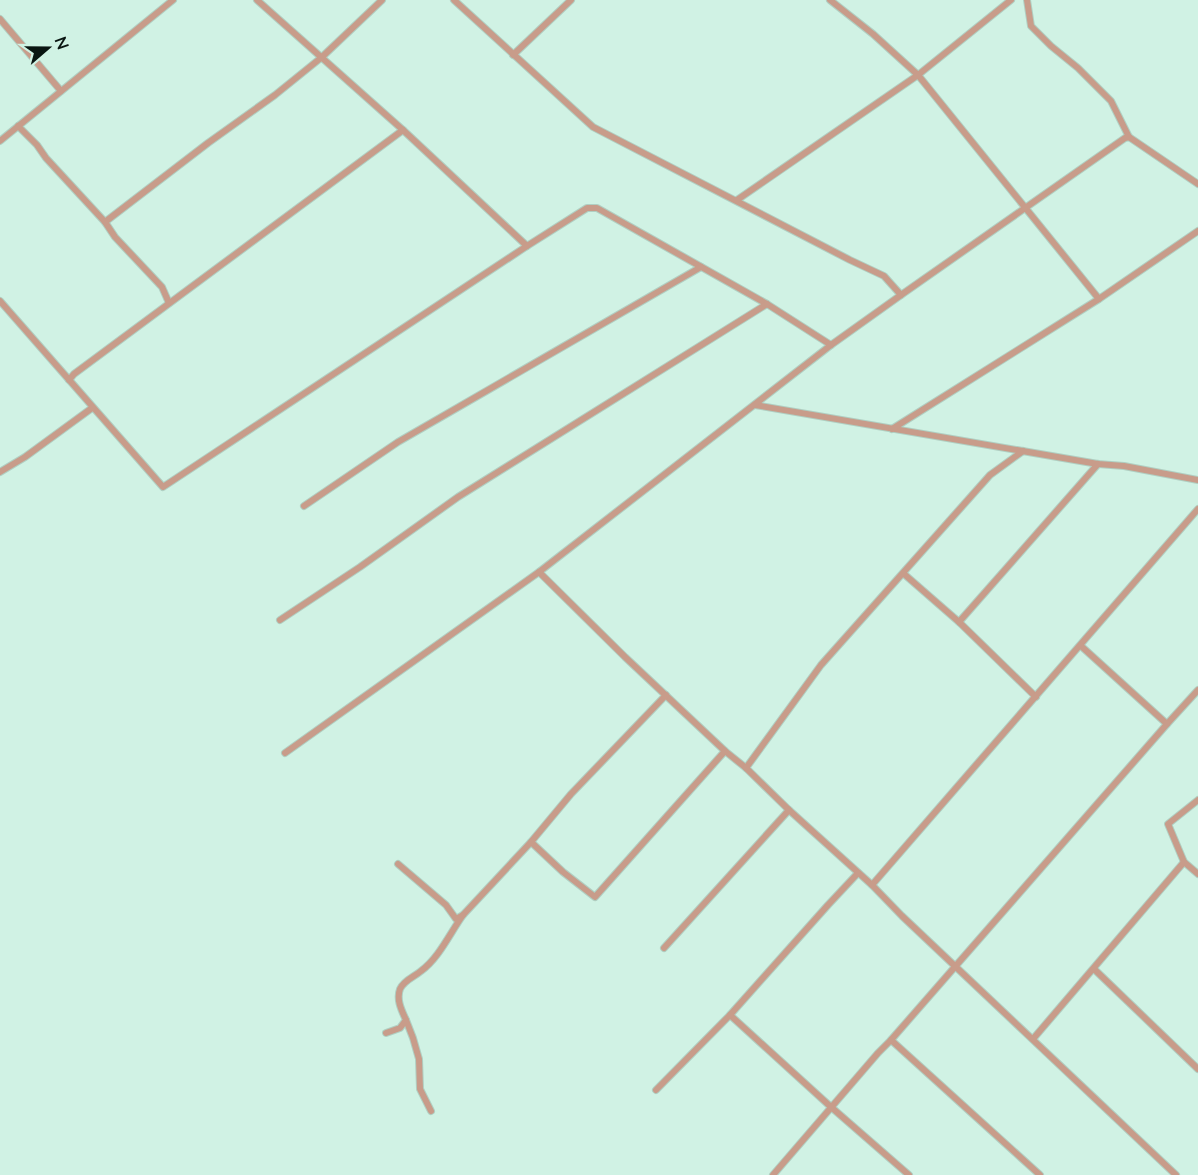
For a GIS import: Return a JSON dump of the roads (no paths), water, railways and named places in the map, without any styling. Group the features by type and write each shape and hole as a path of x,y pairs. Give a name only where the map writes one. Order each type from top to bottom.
{"street":[{"path":"0,141 173,0"},
{"path":"257,0 403,130 527,246"},
{"path":"105,222 275,95 322,57 382,0"},
{"path":"454,0 593,127 884,276 901,295"},
{"path":"513,55 571,0"},
{"path":"830,0 873,33 918,75 1100,298"},
{"path":"737,201 918,75 1011,0"},
{"path":"1027,0 1031,26 1111,101 1129,137 1198,184"},
{"path":"0,19 61,91"},
{"path":"18,126 162,287 169,303"},
{"path":"69,380 74,374 403,130"},
{"path":"285,753 539,572 831,345 1105,150 1129,137"},
{"path":"0,301 163,487 587,208 597,208 767,304 831,345"},
{"path":"892,429 1100,298 1198,231"},
{"path":"304,506 398,442 701,267"},
{"path":"280,620 360,567 458,497 767,304"},
{"path":"755,405 1198,480"},
{"path":"0,471 26,457 92,408"},
{"path":"746,768 820,665 990,475 1023,451"},
{"path":"959,622 1098,464"},
{"path":"872,885 1198,509"},
{"path":"539,572 625,657 872,885 955,967 1176,1175"},
{"path":"903,574 959,622 1036,697"},
{"path":"1081,646 1167,724"},
{"path":"773,1175 1198,690"},
{"path":"430,1111 420,1089 419,1059 398,998 401,987 404,982 422,971 431,962 463,915 531,843 571,794 666,695"},
{"path":"531,843 595,897 725,751"},
{"path":"1198,800 1168,824 1184,862 1198,874"},
{"path":"664,948 789,810"},
{"path":"1033,1039 1184,862"},
{"path":"398,864 446,905 456,920 463,915"},
{"path":"656,1090 730,1015 858,873"},
{"path":"1094,969 1198,1069"},
{"path":"730,1015 909,1175"},
{"path":"386,1033 400,1028 406,1020"},
{"path":"891,1040 1040,1175"}]}
